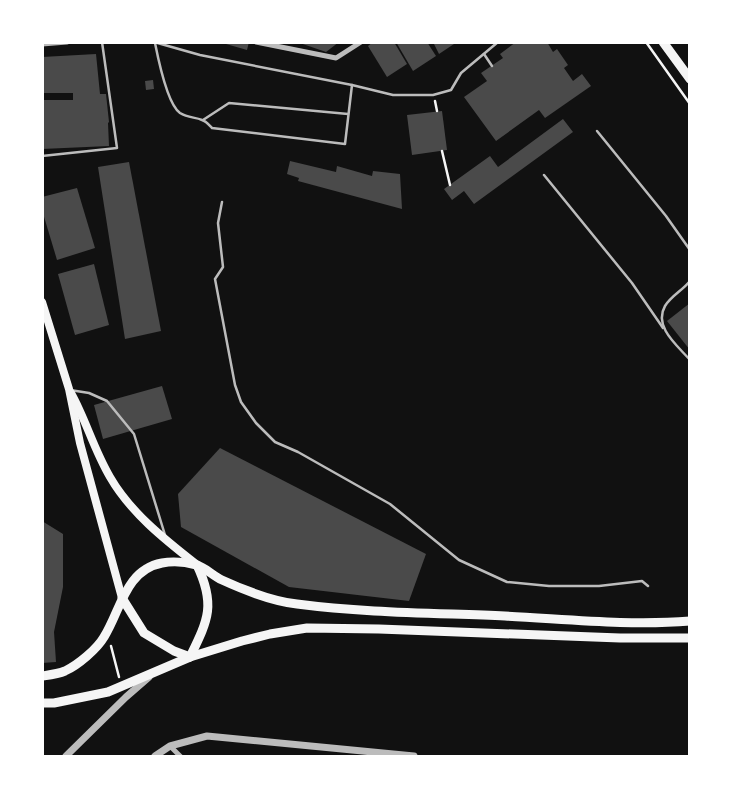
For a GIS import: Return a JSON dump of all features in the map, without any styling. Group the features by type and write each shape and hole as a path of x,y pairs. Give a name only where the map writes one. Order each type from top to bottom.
{"main road":[{"path":"663,42 690,79"},
{"path":"42,302 69,389 80,443 122,598 144,633 174,651 190,657"},
{"path":"69,389 79,407 93,445 110,478 136,510 167,541 197,565 220,579 244,590 266,598 295,604 386,611 632,623 690,622"},
{"path":"42,676 64,671 94,651 105,636 122,598 132,582 142,572 151,566 164,562 197,565"},
{"path":"190,657 204,628 209,606 204,581 197,565"},
{"path":"42,703 77,699 108,692 190,657 242,641 307,628 620,638 690,638"}],"street":[{"path":"42,44 67,42"},
{"path":"256,42 336,58 360,42"},
{"path":"66,756 152,673"},
{"path":"155,756 170,746 206,736 414,756"},
{"path":"170,746 180,756"}],"lane":[{"path":"42,156 117,148 102,42"},
{"path":"154,43 200,55 393,95 433,95 452,90 461,73 498,42"},
{"path":"154,43 166,86 175,108 180,113 193,119 203,120 212,128 345,144 352,85"},
{"path":"484,54 492,66"},
{"path":"203,120 228,103 348,114"},
{"path":"597,131 666,216 690,250"},
{"path":"544,174 632,283 663,328 690,360"},
{"path":"222,202 218,223 223,267 215,279 235,385 241,402 256,423 276,442 298,452 390,504 459,560 508,582 549,586 598,586 642,581 648,586"},
{"path":"663,328 661,321 664,307 690,280"},
{"path":"69,389 89,393 107,401 134,434 167,541"}],"path":[{"path":"646,42 690,104"},
{"path":"442,151 450,185"},
{"path":"105,636 112,646 121,686"}],"building":[{"path":"219,42 249,42 247,50"},
{"path":"297,42 339,42 326,52"},
{"path":"373,42 394,42 407,64 387,77 368,46"},
{"path":"396,42 427,42 436,56 413,71"},
{"path":"433,42 457,42 439,54"},
{"path":"516,42 547,42 553,52 557,49 568,65 564,68 573,81 582,74 591,86 545,118 539,110 496,141 464,97 487,81 481,73 503,58 500,54"},
{"path":"96,54 100,94 106,94 109,146 42,149 42,100 73,100 73,93 42,93 42,57"},
{"path":"153,80 154,89 146,90 145,81"},
{"path":"442,111 447,150 412,155 407,115"},
{"path":"563,119 573,132 474,204 464,191 452,200 444,189 490,156 498,167"},
{"path":"290,161 336,172 337,166 372,176 373,171 400,174 402,209 298,181 299,178 287,174"},
{"path":"129,162 161,331 125,339 98,167"},
{"path":"77,188 95,248 57,260 42,210 42,197"},
{"path":"94,264 109,325 75,335 58,274"},
{"path":"690,303 690,350 667,321"},
{"path":"162,386 172,419 103,439 94,405"},
{"path":"220,448 426,554 409,601 289,587 181,527 178,494"},
{"path":"42,521 63,534 63,587 54,632 56,662 42,663"}]}
